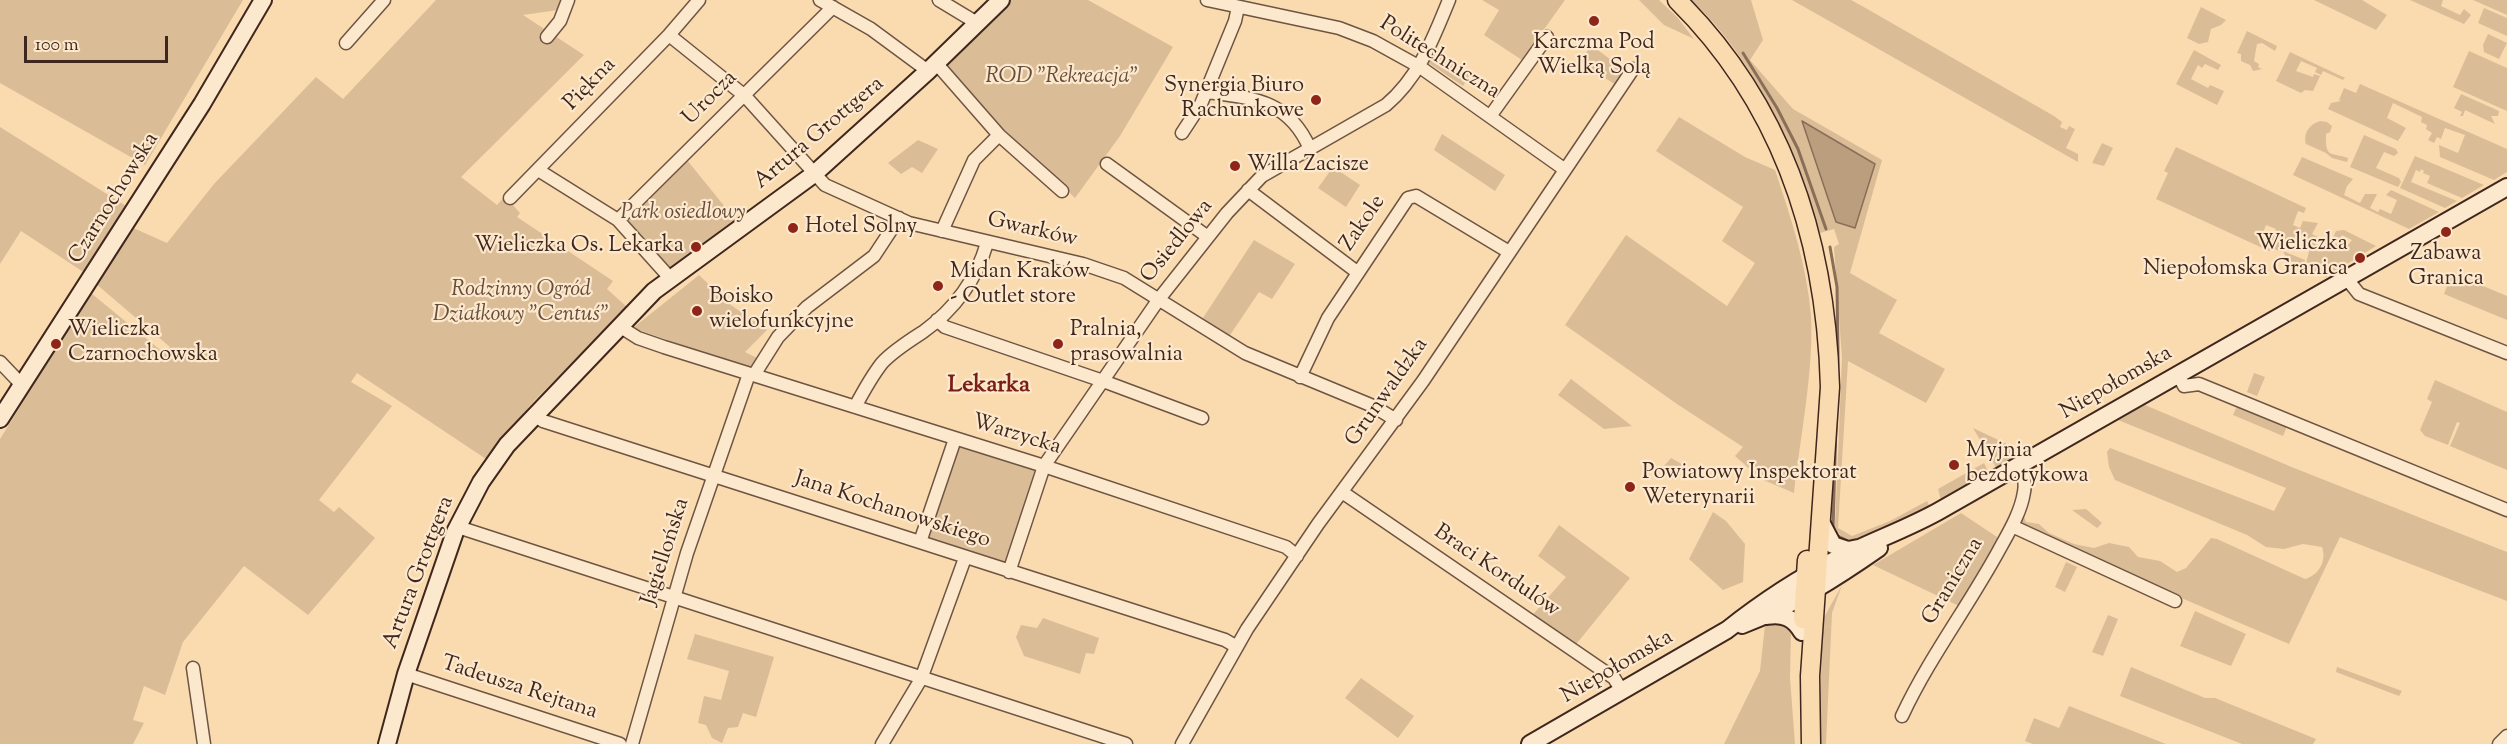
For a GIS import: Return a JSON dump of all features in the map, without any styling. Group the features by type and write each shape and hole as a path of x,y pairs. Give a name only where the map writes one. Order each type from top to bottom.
{"main road":[{"path":"1677,0 1717,43 1766,119 1796,186 1817,264 1829,347 1830,387 1822,524 1811,583"},
{"path":"1802,744 1800,718 1811,583 1826,325"},
{"path":"1808,626 1811,744"}],"street":[{"name":"Czarnochowska","path":"0,419 202,104 263,0"},
{"path":"346,43 384,0"},
{"path":"548,37 560,21 568,0"},
{"name":"Piękna","path":"510,198 699,0"},
{"path":"820,0 932,67 999,135 1062,191"},
{"path":"939,0 977,23"},
{"name":"Artura Grottgera","path":"387,744 406,674 458,526 492,465 534,416 654,291 814,174 932,67 1001,0"},
{"name":"Politechniczna","path":"1207,0 1245,5 1356,34 1420,67 1491,115 1564,169"},
{"name":"Osiedlowa","path":"1009,572 1044,466 1159,299 1208,237 1262,176 1386,105 1403,88 1420,67 1449,0"},
{"path":"1182,133 1206,92 1235,21 1245,5"},
{"name":"Urocza","path":"618,220 833,7"},
{"name":"Gwarków","path":"669,34 745,96 825,185 899,218 987,243 1095,267 1136,284 1245,352 1373,406 1396,420"},
{"path":"1491,115 1547,37"},
{"name":"Grunwaldzka","path":"1182,744 1237,647 1297,556 1396,420 1633,69"},
{"path":"1206,92 1265,102 1297,125 1310,149"},
{"path":"942,231 974,160 999,135"},
{"path":"1107,164 1208,237"},
{"path":"538,171 618,220 670,278"},
{"name":"Niepołomska","path":"1530,744 1727,630 1756,607 1811,583 1842,574 1910,527 2507,187"},
{"path":"1248,190 1357,272"},
{"name":"Zakole","path":"1300,377 1328,318 1408,198 1416,196 1509,252"},
{"name":"Jagiellońska","path":"632,744 687,553 751,374 778,337 807,307 874,256 899,218"},
{"path":"855,407 883,362 949,311 972,282 987,243"},
{"path":"2347,279 2359,294 2507,353"},
{"path":"937,320 945,327 1103,381 1202,418"},
{"name":"Warzycka","path":"619,326 638,338 1044,466 1286,547 1297,556"},
{"path":"0,362 22,385"},
{"path":"2178,375 2184,386 2199,384 2507,510"},
{"name":"Jana Kochanowskiego","path":"534,416 543,421 965,558 1225,640 1237,647"},
{"path":"920,542 955,439"},
{"name":"Graniczna","path":"1902,716 1925,669 1986,573 2012,526 2024,494 2025,480 2019,465"},
{"name":"Braci Kordulów","path":"1342,492 1614,678 1622,691"},
{"path":"1822,524 1833,545 1848,550 1862,548"},
{"path":"458,526 921,679 1126,744"},
{"path":"2012,526 2175,601"},
{"name":"Niepołomska","path":"1727,630 1764,617 1862,548 1910,527"},
{"path":"882,744 921,679 965,558"},
{"path":"1764,617 1775,614 1808,626 1826,595 1842,574"},
{"path":"193,668 204,744"},
{"name":"Tadeusza Rejtana","path":"406,674 620,744"},
{"path":"2499,744 2507,736"}],"green space":[{"path":"0,0 243,0 145,165 0,83"},
{"name":"Rodzinny Ogród Działkowy \"Centuś\"","path":"436,0 566,0 558,10 523,15 584,55 461,177 497,205 505,196 520,213 517,217 613,281 607,289 627,307 533,402 486,459 357,373 351,382 392,406 319,500 334,512 339,507 375,538 308,615 244,566 183,642 165,695 144,686 133,720 144,723 133,744 0,744 0,439 91,293 165,354 170,347 95,283 131,227 167,243 214,184 316,77 343,99"},
{"name":"ROD \"Rekreacja\"","path":"1011,0 1088,0 1173,47 1120,136 1075,198 1000,126 946,65"},
{"path":"1482,0 1565,0 1522,60 1484,35 1499,10"},
{"path":"1639,0 1659,0 1677,17 1694,39 1664,25"},
{"path":"1691,0 1751,0 1763,40 1750,60 1793,109 1882,160 1850,273 1897,300 1879,333 1945,369 1926,403 1848,361 1838,528 1852,536 1890,521 1927,501 1930,507 1867,536 1849,539 1841,535 1835,527 1842,358 1834,247 1839,244 1834,229 1820,233 1785,139 1754,78 1714,24"},
{"path":"1792,0 1851,0 1862,6 2054,116 2062,122 2060,127 2067,130 2069,126 2075,129 2066,148 2078,154 2078,162"},
{"path":"2314,0 2362,0 2387,15 2376,30"},
{"path":"2410,0 2443,0 2441,6 2460,15 2464,9 2471,15 2464,24"},
{"path":"2473,0 2507,0 2507,15"},
{"path":"2201,7 2226,20 2211,29 2208,42 2199,44 2187,38"},
{"path":"2484,8 2507,18 2507,36 2478,23"},
{"path":"2247,31 2277,46 2275,51 2262,43 2257,44 2254,61 2262,69 2253,71 2250,65 2241,61 2241,54 2237,53"},
{"path":"2488,34 2507,43 2499,59 2484,52 2483,45"},
{"path":"1591,45 1626,71 1616,85 1580,62"},
{"path":"1433,48 1471,73 1463,86 1427,62"},
{"path":"2194,50 2221,65 2218,70 2205,64 2202,68 2198,65 2191,79 2208,88 2210,85 2224,91 2217,105 2176,84"},
{"path":"2469,51 2507,68 2507,111 2453,87"},
{"path":"2290,52 2345,77 2343,80 2323,71 2321,75 2315,72 2317,68 2301,61 2296,71 2313,77 2314,74 2320,76 2313,91 2305,90 2301,93 2276,81"},
{"path":"2360,84 2507,149 2507,172 2494,180 2440,157 2439,145 2458,153 2465,135 2445,128 2441,139 2437,137 2434,143 2428,140 2432,133 2426,129 2427,125 2421,122 2422,117 2393,103 2387,118 2406,128 2398,141 2328,109 2331,103 2341,101 2339,100 2344,88 2356,93"},
{"path":"2461,94 2499,111 2498,116 2491,116 2495,124 2465,110 2463,116 2460,116 2462,112 2454,108"},
{"path":"1679,117 1745,157 1775,170 1792,224 1806,279 1811,316 1809,381 1794,493 1761,479 1735,456 1743,447 1677,404 1565,325 1626,235 1727,306 1755,263 1722,241 1743,207 1656,151"},
{"path":"2320,121 2332,126 2330,132 2326,134 2328,151 2348,158 2347,162 2332,158 2306,144 2308,130"},
{"path":"0,127 126,206 85,273 21,231 0,264"},
{"path":"1442,134 1505,175 1495,191 1434,150"},
{"path":"2364,135 2396,149 2398,153 2394,156 2384,152 2376,168 2399,178 2401,182 2398,187 2350,167"},
{"path":"918,140 938,149 922,173 912,167 901,174 888,163"},
{"path":"2102,143 2113,148 2104,166 2092,163"},
{"path":"2176,147 2306,208 2304,213 2298,211 2293,225 2300,228 2303,221 2318,223 2312,234 2330,243 2347,246 2352,240 2342,235 2338,240 2333,238 2336,231 2344,230 2376,246 2326,277 2305,268 2310,247 2309,239 2298,233 2291,241 2286,240 2281,252 2275,249 2269,251 2156,199 2168,173 2164,171","holes":["2266,225 2276,229 2269,247 2259,243"]},
{"path":"2415,156 2484,185 2462,198 2427,183 2430,176 2423,173 2421,169 2420,172 2416,170 2411,182 2457,201 2445,208 2400,188"},
{"path":"2302,157 2353,179 2344,195 2360,203 2365,194 2377,194 2370,208 2378,212 2380,209 2391,214 2397,200 2386,195 2391,190 2439,212 2409,229 2293,175"},
{"name":"Park osiedlowy","path":"687,160 738,223 679,267 667,267 629,228 626,219"},
{"path":"1333,167 1360,185 1346,207 1318,188"},
{"path":"1254,240 1295,264 1272,299 1259,292 1228,338 1201,321"},
{"path":"2283,251 2305,260 2304,265 2287,260"},
{"path":"2452,273 2507,296 2507,320 2444,294"},
{"name":"Boisko wielofunkcyjne","path":"699,275 728,303 767,330 745,352 759,359 751,369 633,328"},
{"path":"2254,373 2265,377 2257,396 2247,392"},
{"path":"1571,379 1632,426 1604,429 1558,395"},
{"path":"2435,380 2507,412 2507,470 2450,446 2460,423 2457,422 2448,445 2425,436 2420,430 2432,402 2427,399"},
{"path":"2238,404 2288,424 2283,436 2233,415"},
{"path":"2145,405 2294,468 2507,552 2507,601 2340,537 2289,644 2069,550 2021,525 2023,514 2026,522 2039,524 2049,533 2074,544 2094,548 2109,543 2129,547 2138,557 2160,561 2177,572 2186,568 2211,538 2305,579 2318,571 2323,562 2322,547 2303,544 2284,549 2266,547 2247,535 2115,480 2109,467 2107,452 2110,448 2274,511 2286,488 2118,420"},
{"path":"1973,428 2026,453 1997,469"},
{"path":"956,446 1035,470 1005,565 928,541 926,536"},
{"path":"1671,458 1687,467 1672,479 1664,466"},
{"path":"1984,463 1989,473 1941,500 1938,489"},
{"path":"2086,509 2102,523 2097,528 2072,510"},
{"path":"1713,512 1726,521 1745,544 1743,582 1723,590 1689,559"},
{"path":"1961,513 2000,539 1961,607 1873,565"},
{"path":"1559,525 1630,578 1573,648 1530,618 1566,577 1538,556"},
{"path":"2066,562 2077,567 2065,592 2055,587"},
{"path":"1842,585 1832,613 1826,744 1820,744 1823,619"},
{"path":"2195,611 2246,634 2231,666 2180,646"},
{"path":"2108,615 2118,619 2103,656 2092,652"},
{"path":"1043,618 1099,638 1094,654 1086,653 1080,674 1024,656 1016,637 1021,625 1037,628"},
{"path":"1772,621 1784,624 1791,629 1790,678 1795,744 1724,744 1760,671 1765,625"},
{"path":"695,634 774,657 756,717 743,713 738,727 728,728 722,743 712,738 706,725 698,723 704,696 721,700 729,671 687,659"},
{"path":"2131,667 2205,698 2215,698 2316,739 2313,744 2242,744 2120,696"},
{"path":"2337,667 2402,691 2399,696 2336,672"},
{"path":"1361,678 1414,716 1398,738 1345,698"},
{"path":"2069,706 2166,744 2033,744 2025,741 2034,718 2059,728"}],"shaded area":[{"path":"1802,121 1875,164 1855,228 1836,222"}],"waterway":[{"path":"1743,53 1777,108 1798,149 1826,229"},
{"path":"1830,247 1837,287 1838,354 1833,529"},
{"path":"1836,535 1848,541"}],"place":[{"name":"Karczma Pod Wielką Solą","path":"1594,21"},
{"name":"Synergia Biuro Rachunkowe","path":"1316,100"},
{"name":"Willa Zacisze","path":"1235,166"},
{"name":"Hotel Solny","path":"793,228"},
{"name":"Zabawa Granica","path":"2446,232"},
{"name":"Wieliczka Os. Lekarka","path":"696,247"},
{"name":"Wieliczka Niepołomska Granica","path":"2360,258"},
{"name":"Midan Kraków - Outlet store","path":"938,286"},
{"name":"Boisko wielofunkcyjne","path":"697,311"},
{"name":"Wieliczka Czarnochowska","path":"56,344"},
{"name":"Pralnia, prasowalnia","path":"1058,344"},
{"name":"Myjnia bezdotykowa","path":"1954,465"},
{"name":"Powiatowy Inspektorat Weterynarii","path":"1630,487"}],"district":[{"name":"Lekarka","path":"989,387"}]}
